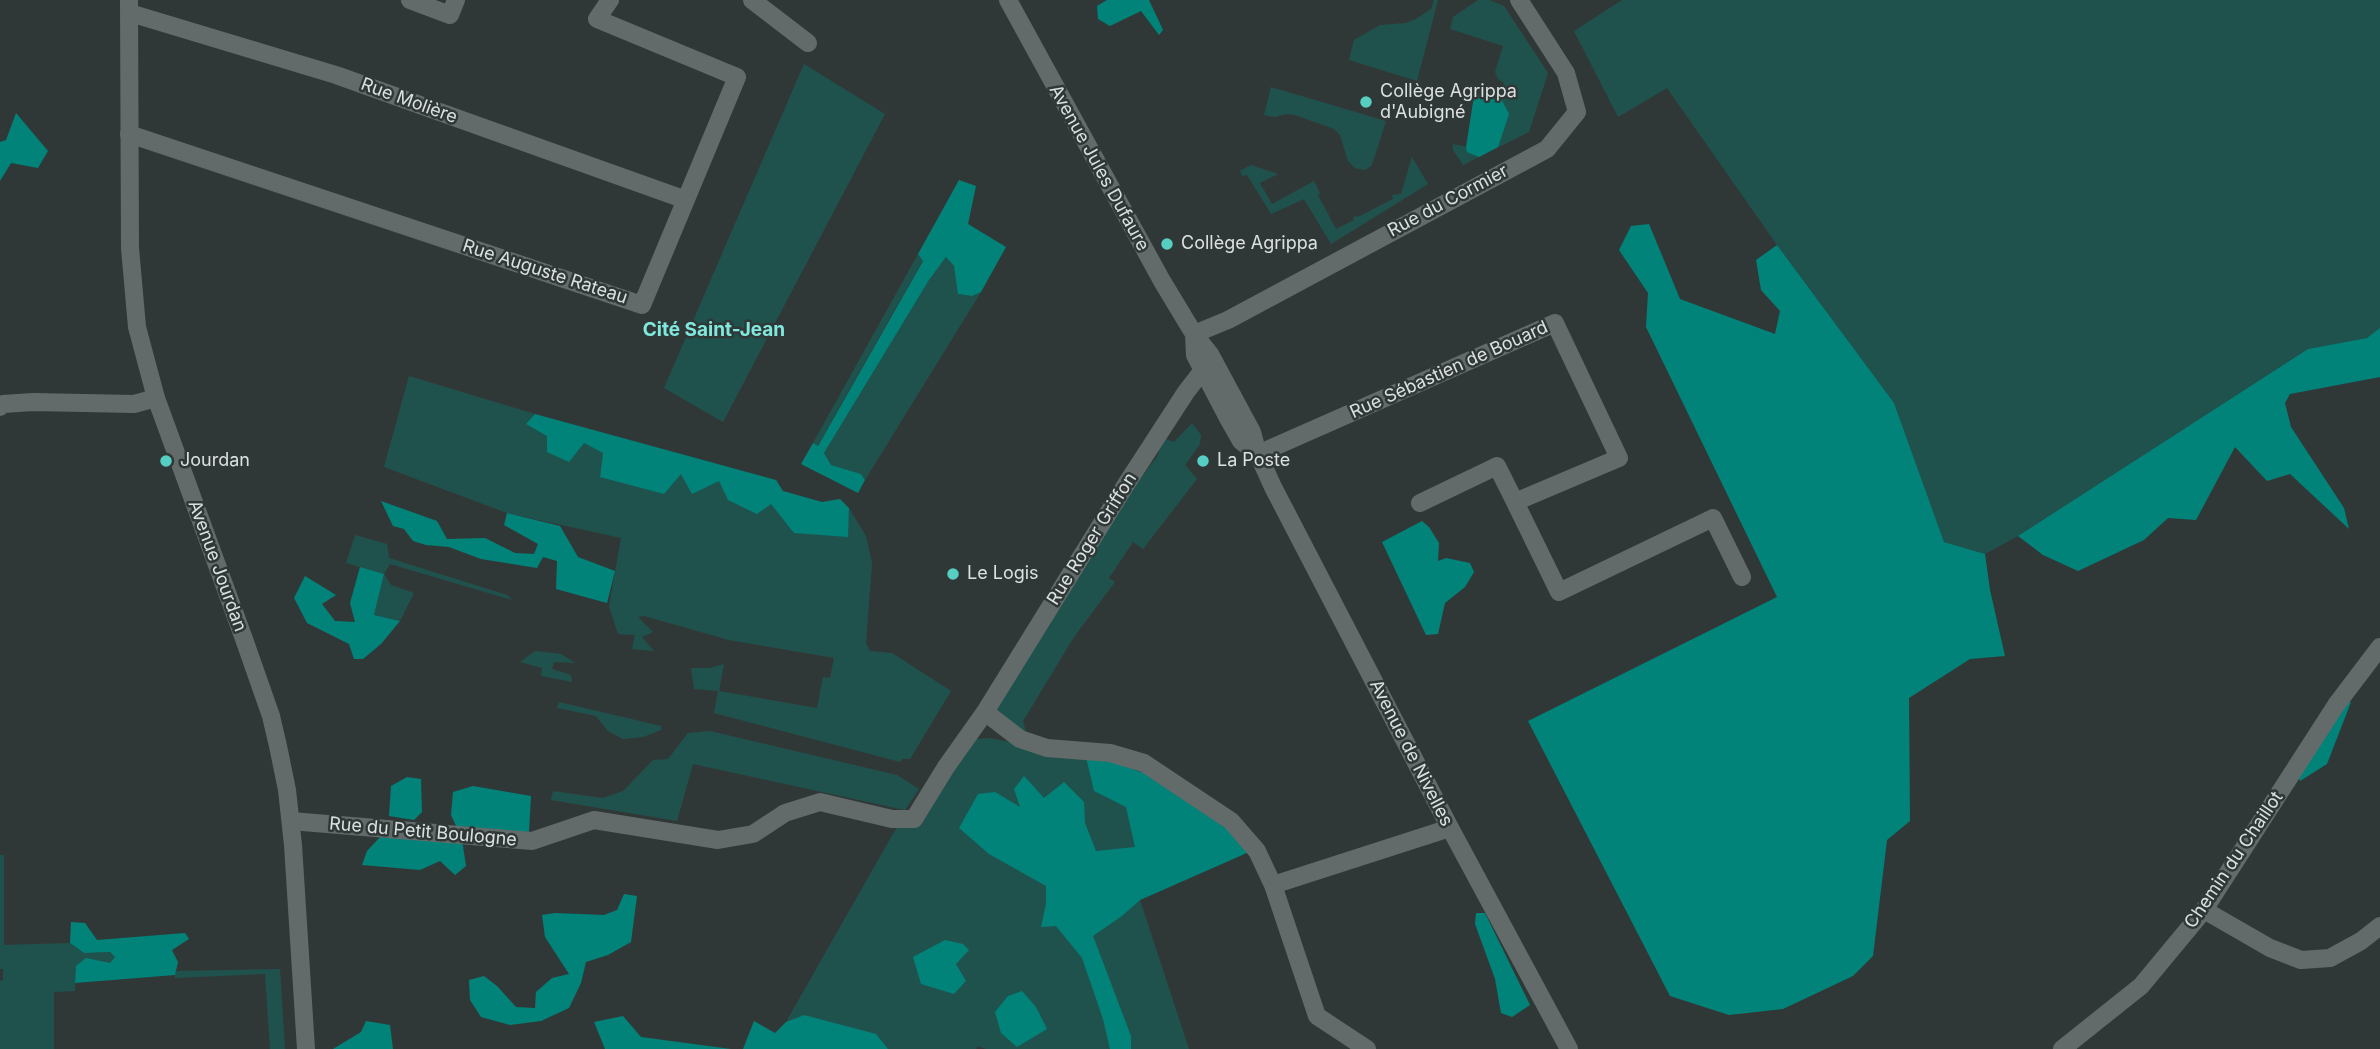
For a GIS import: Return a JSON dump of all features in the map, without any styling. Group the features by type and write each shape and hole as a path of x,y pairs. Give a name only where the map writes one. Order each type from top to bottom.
{"street":[{"path":"410,0 450,15 456,0"},
{"name":"Rue Auguste Rateau","path":"129,134 642,304 737,77 597,19 610,0"},
{"path":"752,0 808,43"},
{"name":"Avenue Jules Dufaure","path":"1008,0 1108,186 1194,334"},
{"name":"Rue du Cormier","path":"1194,334 1228,320 1547,149 1577,112 1566,73 1519,0"},
{"name":"Rue Molière","path":"129,6 336,75 686,200"},
{"name":"Avenue Jourdan","path":"129,6 130,248 137,327 156,398 271,716 291,821 306,1049"},
{"name":"Rue Sébastien de Bouard","path":"1258,454 1555,323 1619,458 1515,502"},
{"name":"Avenue de Nivelles","path":"1194,334 1195,355 1241,441 1258,454"},
{"name":"Avenue de Nivelles","path":"1194,334 1210,354 1252,432 1258,454 1450,828 1569,1049"},
{"name":"Rue Roger Griffon","path":"985,712 1125,486 1203,370"},
{"path":"0,407 4,404 33,402 134,404 156,398"},
{"path":"1420,503 1497,466 1559,592 1713,518 1742,577"},
{"name":"Chemin du Chaillot","path":"2062,1049 2141,986 2204,910 2336,705 2380,647"},
{"path":"985,712 1020,738 1047,748 1110,753 1144,763 1231,821 1257,851 1273,885 1317,1016 1367,1049"},
{"name":"Rue du Petit Boulogne","path":"291,821 532,841 594,820 718,840 753,834 785,813 820,802 892,819 914,819 985,712"},
{"path":"1273,885 1450,828"},
{"path":"2204,910 2270,948 2301,960 2330,958 2361,941 2380,926"}],"shaded area":[{"path":"1107,0 1149,0 1163,30 1159,35 1141,11 1110,26 1098,19 1097,6"},
{"path":"1434,0 1438,0 1417,81 1349,60 1354,40 1380,25 1406,23 1416,19 1431,9"},
{"path":"1478,0 1489,0 1504,6 1548,73 1529,132 1463,165 1453,150 1453,144 1476,149 1496,89 1502,90 1504,83 1498,79 1495,72 1503,46 1450,29 1453,17"},
{"path":"1622,0 2380,0 2380,328 2367,338 2308,349 2018,536 1985,554 1944,542 1894,403 1777,245 1667,88 1618,117 1574,31"},
{"path":"804,64 885,114 723,422 664,388"},
{"path":"1271,87 1386,121 1372,165 1365,170 1355,168 1348,161 1340,135 1334,129 1295,115 1264,115"},
{"path":"1496,89 1509,114 1498,147 1479,157 1467,152 1466,147 1474,96"},
{"path":"16,113 48,151 38,168 11,163 0,181 0,142 6,140"},
{"path":"1412,157 1428,184 1331,244 1304,199 1271,214 1247,175 1242,176 1240,171 1251,165 1278,174 1260,183 1272,204 1314,181 1320,193 1318,195 1336,229 1354,220 1353,217 1393,199 1392,195 1401,194"},
{"path":"959,180 976,186 968,224 1006,247 981,292 972,296 958,294 954,266 946,257 929,280 824,453 831,465 861,474 865,480 858,493 801,464 813,443 818,446 923,261 918,254"},
{"path":"1649,224 1680,299 1775,334 1780,311 1761,290 1756,260 1777,245 1894,403 1944,542 1985,554 2005,656 1970,659 1909,698 1910,821 1887,840 1873,956 1853,976 1783,1009 1729,1015 1670,996 1528,721 1777,597 1646,327 1648,293 1619,250 1631,226"},
{"path":"918,254 923,260 817,447 813,443"},
{"path":"946,257 954,266 959,294 972,296 981,292 865,480 861,474 831,465 824,453 929,280"},
{"path":"2380,328 2380,377 2290,394 2285,403 2291,427 2344,508 2349,529 2290,474 2267,481 2235,447 2196,520 2168,518 2144,540 2078,571 2043,555 2018,536 2308,349 2367,338"},
{"path":"409,376 535,414 526,424 584,443 603,453 600,477 681,474 719,481 847,537 849,508 866,536 872,563 866,643 870,651 892,653 951,691 910,759 902,759 900,762 714,713 718,691 694,689 691,668 710,668 724,664 719,691 817,708 823,677 830,678 834,658 729,640 644,616 638,617 653,632 642,637 654,651 632,649 635,635 618,634 609,606 621,538 507,513 384,467"},
{"path":"535,414 776,480 783,491 822,502 840,499 849,508 848,537 794,533 771,504 757,514 728,500 719,481 692,494 681,474 664,494 600,477 603,453 584,443 569,462 547,452 547,436 526,424"},
{"path":"1192,423 1201,435 1200,444 1185,465 1197,479 1143,549 1133,542 1109,578 1115,582 1074,637 1023,721 1026,732 1011,727 998,715 995,704 1108,520 1157,457 1162,441 1166,439 1174,442"},
{"path":"381,501 437,521 447,539 485,538 515,553 534,554 538,544 504,525 507,513 560,526 578,557 615,571 607,603 556,589 557,561 543,557 537,568 481,559 449,547 413,541 404,529 393,526"},
{"path":"1422,521 1439,543 1438,561 1446,558 1470,563 1474,572 1465,587 1445,603 1438,634 1426,635 1382,542"},
{"path":"355,535 387,544 389,558 507,595 512,600 390,564 384,574 346,563"},
{"path":"360,567 384,574 374,615 400,621 381,644 363,659 354,659 349,644 307,623 294,598 305,576 336,595 322,604 335,621 355,622 350,603"},
{"path":"384,574 391,585 414,593 400,621 374,615"},
{"path":"535,651 561,654 575,663 554,662 552,669 571,675 572,682 541,676 542,668 520,662"},
{"path":"559,702 661,726 661,730 643,737 623,739 608,731 596,716 557,708"},
{"path":"2345,702 2351,702 2327,764 2300,781 2298,776"},
{"path":"710,731 897,775 919,789 905,810 693,764 677,821 551,800 553,791 603,798 623,791 653,760 668,759 688,733"},
{"path":"990,738 1115,763 1249,852 1140,900 1189,1049 986,1049 978,1046 976,1049 888,1049 804,1015 786,1022 894,832 966,748 977,739"},
{"path":"1086,757 1115,763 1161,779 1214,816 1249,852 1140,900 1093,936 1131,1036 1131,1049 1110,1049 1103,1019 1082,958 1056,926 1041,927 1046,904 1046,886 989,854 959,828 978,794 995,792 1020,807 1014,789 1024,776 1044,798 1064,782 1084,802 1085,823 1096,851 1135,847 1126,807 1094,791"},
{"path":"407,777 421,779 422,812 414,820 389,816 391,786"},
{"path":"473,786 531,796 529,832 457,828 451,815 453,792"},
{"path":"383,834 462,840 466,866 455,875 440,861 420,870 362,865 367,851"},
{"path":"0,855 4,855 4,945 70,943 84,953 110,952 115,957 110,963 76,966 75,991 54,992 54,1049 0,1049 0,981 3,980 3,969 0,969"},
{"path":"624,894 637,896 631,942 608,955 586,962 581,983 569,1008 541,1021 510,1025 481,1017 470,1000 469,980 484,976 516,1007 535,1008 536,992 552,978 569,974 545,937 542,915 604,915 617,910"},
{"path":"1476,913 1485,913 1530,1005 1512,1017 1501,1013 1495,979 1475,924"},
{"path":"71,922 85,923 97,940 185,933 189,939 172,950 178,962 175,975 75,983 76,966 86,958 110,963 115,957 110,952 84,953 70,943"},
{"path":"945,940 963,944 969,950 956,964 966,981 954,994 921,984 913,957"},
{"path":"280,969 285,1049 270,1049 265,974 175,978 176,971"},
{"path":"1022,991 1036,1007 1047,1029 1017,1047 1001,1033 995,1012 1008,996"},
{"path":"804,1015 876,1034 888,1049 743,1049 754,1021 775,1033 786,1022"},
{"path":"623,1016 641,1037 731,1049 605,1049 594,1022"},
{"path":"366,1021 390,1025 393,1049 333,1049 361,1032"}],"place":[{"name":"Collège Agrippa d'Aubigné","path":"1366,102"},
{"name":"Collège Agrippa","path":"1167,244"},
{"name":"Jourdan","path":"166,461"},
{"name":"La Poste","path":"1203,461"},
{"name":"Le Logis","path":"953,574"}],"district":[{"name":"Cité Saint-Jean","path":"714,330"}]}
